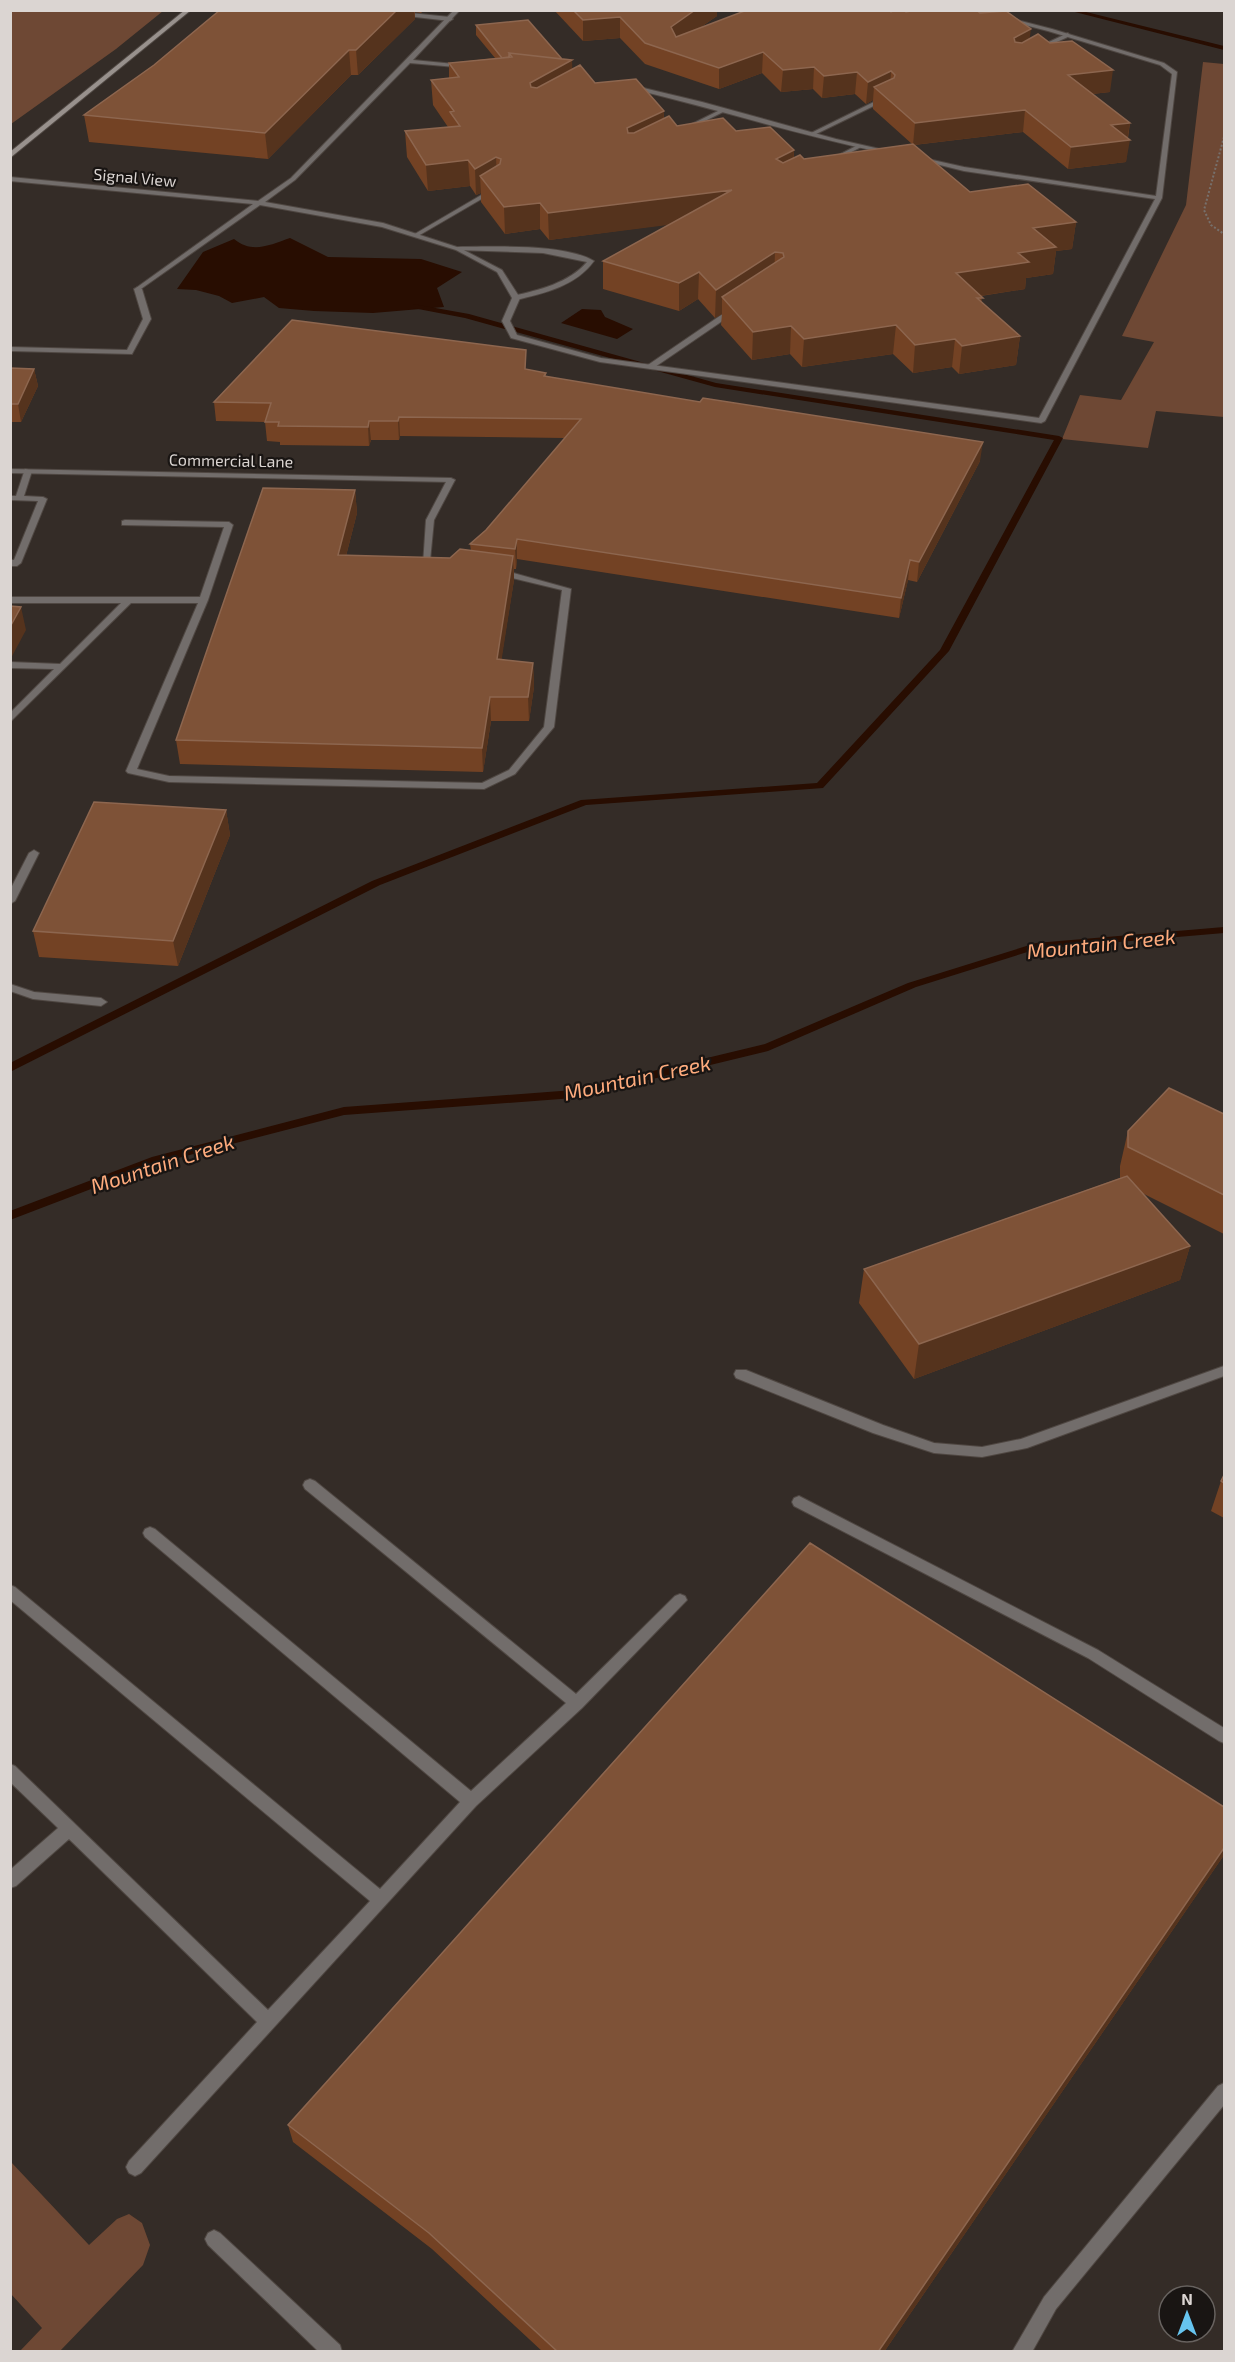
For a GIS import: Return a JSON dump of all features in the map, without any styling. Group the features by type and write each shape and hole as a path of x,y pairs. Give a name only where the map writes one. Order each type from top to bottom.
{"main road":[{"path":"10,156 189,10"}],"street":[{"path":"10,349 129,352 147,319 138,289 293,179 458,10"},
{"path":"516,298 506,321 514,336 600,360 1041,422 1159,198 1175,73 1162,64 1068,35 969,10"},
{"path":"394,14 450,19"},
{"path":"1033,52 1068,35"},
{"path":"409,62 468,68"},
{"path":"618,85 639,88 812,134 895,153"},
{"path":"812,134 889,97"},
{"path":"682,130 724,110"},
{"path":"820,166 860,146"},
{"path":"906,156 964,169 1159,198"},
{"name":"Signal View","path":"10,179 258,202 383,225 458,249"},
{"path":"416,235 498,187"},
{"path":"458,249 500,271 516,298"},
{"path":"458,249 573,255 591,261 586,269 544,292 516,298"},
{"path":"649,367 738,308"},
{"name":"Commercial Lane","path":"10,471 451,480 430,520 426,563 448,566"},
{"path":"10,563 17,563 43,499 15,498 28,471"},
{"path":"125,523 229,525 204,600 130,771 169,779 484,786 512,772 549,727 567,589 514,574 492,571"},
{"path":"10,600 204,600"},
{"path":"10,719 128,601"},
{"path":"10,665 62,667"},
{"path":"10,901 34,853"},
{"path":"10,987 33,995 101,1002"},
{"path":"741,1374 900,1437 934,1448 982,1452 1022,1444 1224,1371"},
{"path":"310,1485 577,1703"},
{"path":"798,1502 1093,1654 1224,1736"},
{"path":"150,1533 471,1801"},
{"path":"10,1591 381,1900"},
{"path":"135,2166 471,1801 577,1703 680,1600"},
{"path":"10,1771 269,2022"},
{"path":"10,1881 70,1828"},
{"path":"1021,2352 1050,2303 1224,2092"},
{"path":"214,2239 333,2352"}],"path":[{"path":"1224,137 1204,210 1206,220 1217,231 1224,234"}],"shaded area":[{"path":"11,10 163,11 116,49 11,124"},
{"path":"1203,62 1224,64 1224,417 1156,411 1148,448 1062,439 1080,395 1121,400 1154,342 1122,336 1186,205"},
{"path":"290,238 328,257 421,259 462,272 437,288 444,307 373,313 279,308 264,297 232,303 219,296 196,290 177,289 203,252 234,239 241,244 261,247"},
{"path":"582,309 601,310 605,317 633,329 617,339 561,323"},
{"path":"11,2162 89,2245 117,2219 129,2214 142,2223 150,2245 143,2265 60,2351 20,2351 42,2328 11,2294"}],"building":[{"path":"220,10 397,10 356,50 349,50 265,133 84,115 154,65"},
{"path":"573,10 695,10 671,27 676,37 747,10 888,10 891,12 905,10 906,12 976,10 980,13 1006,11 1031,29 1014,38 1015,42 1022,43 1038,34 1050,43 1072,41 1113,70 1068,75 1130,123 1111,125 1130,140 1071,147 1025,110 915,123 874,87 894,78 895,75 891,71 868,82 857,72 824,76 814,67 783,70 763,52 719,68 645,43 620,17 583,20"},
{"path":"528,20 562,59 509,53 509,57 502,58 476,25"},
{"path":"509,53 572,60 530,83 531,87 537,88 580,65 595,83 636,79 664,111 627,128 628,133 634,133 669,116 677,126 723,118 736,131 770,127 794,150 776,159 783,163 800,155 804,159 913,144 970,192 1028,184 1076,222 1033,228 1056,247 1018,253 1029,262 956,273 983,298 977,298 1020,336 962,346 955,339 915,345 896,325 804,339 791,326 753,332 722,297 784,257 783,253 775,252 716,290 699,272 679,283 603,261 732,190 548,213 540,203 504,207 480,176 500,164 501,159 496,157 475,169 468,160 426,165 405,131 460,126 450,112 454,111 431,80 459,77 449,63 512,57"},
{"path":"292,320 526,350 525,369 546,373 544,376 700,402 703,398 983,442 919,562 910,560 901,598 517,539 515,549 470,544 486,530 581,419 399,417 398,421 369,421 368,427 278,426 279,422 265,422 271,403 214,402"},
{"path":"10,368 34,369 18,404 10,404"},
{"path":"263,488 355,490 338,555 450,558 460,549 513,556 497,659 533,663 528,697 490,697 482,748 176,740"},
{"path":"10,606 21,607 10,627"},
{"path":"94,802 226,810 173,941 33,931"},
{"path":"1169,1088 1224,1114 1224,1195 1128,1147 1128,1131"},
{"path":"1127,1176 1190,1246 919,1344 864,1269"},
{"path":"810,1543 1224,1807 1224,1848 878,2352 558,2352 429,2233 288,2125"}],"waterway":[{"path":"1069,10 1224,48"},
{"path":"10,1068 376,883 584,802 820,786 944,651 1059,438 715,385 466,316 416,306"},
{"name":"Mountain Creek","path":"10,1216 156,1160 344,1111 574,1094 768,1047 912,985 1036,946 1224,930"}]}
